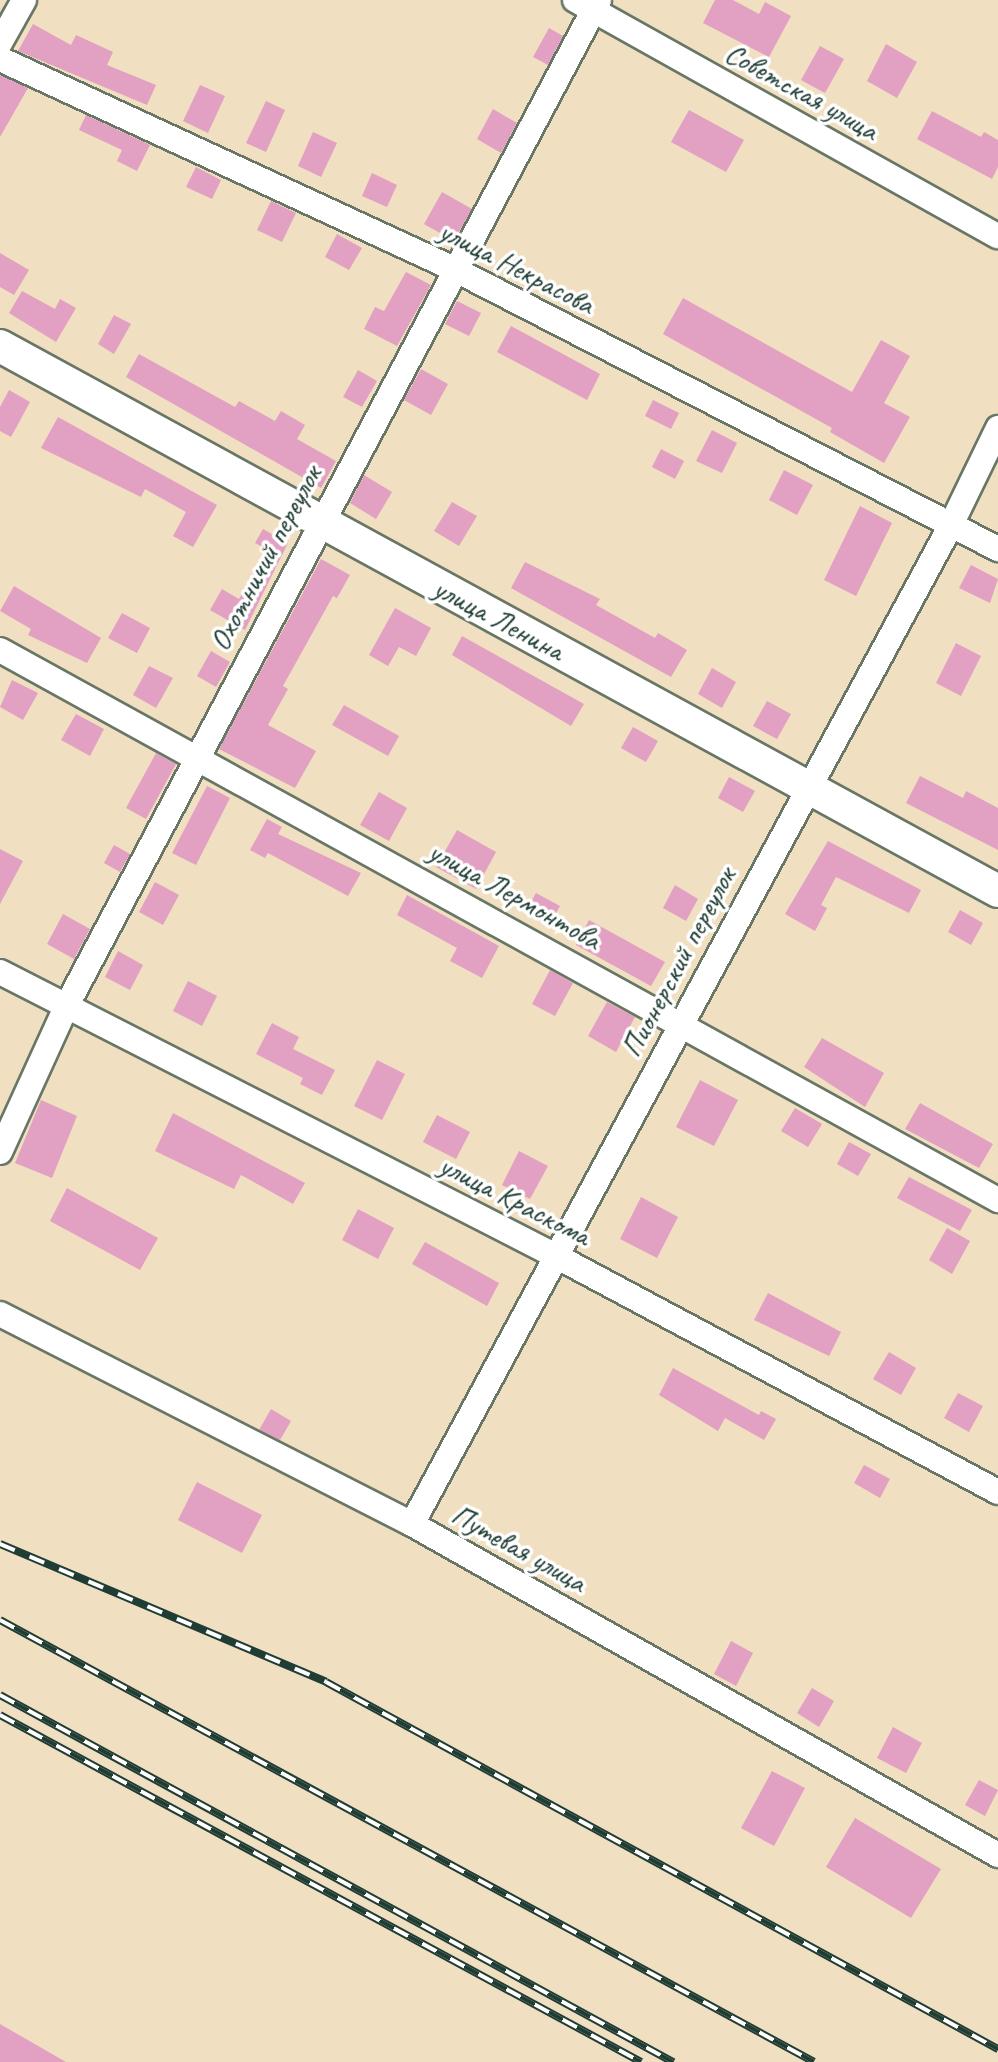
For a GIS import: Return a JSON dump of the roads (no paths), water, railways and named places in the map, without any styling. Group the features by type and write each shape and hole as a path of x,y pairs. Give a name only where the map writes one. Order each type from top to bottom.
{"main road":[{"name":"улица Ленина","path":"0,346 998,891"}],"street":[{"path":"0,43 24,0"},
{"name":"Советская улица","path":"589,3 998,236"},
{"name":"Охотничий переулок","path":"0,1152 67,1005 454,269 589,3"},
{"name":"улица Некрасова","path":"0,59 454,269 998,549"},
{"name":"Пионерский переулок","path":"412,1524 554,1255 951,525 998,428"},
{"name":"улица Лермонтова","path":"0,650 682,1022 998,1200"},
{"name":"улица Краскома","path":"0,972 554,1255 998,1492"},
{"name":"Путевая улица","path":"0,1314 412,1524 998,1855"}],"railway":[{"path":"0,1544 326,1682 998,2049"},
{"path":"0,1620 814,2062"},
{"path":"0,1695 673,2062"},
{"path":"0,1715 641,2062"}]}
